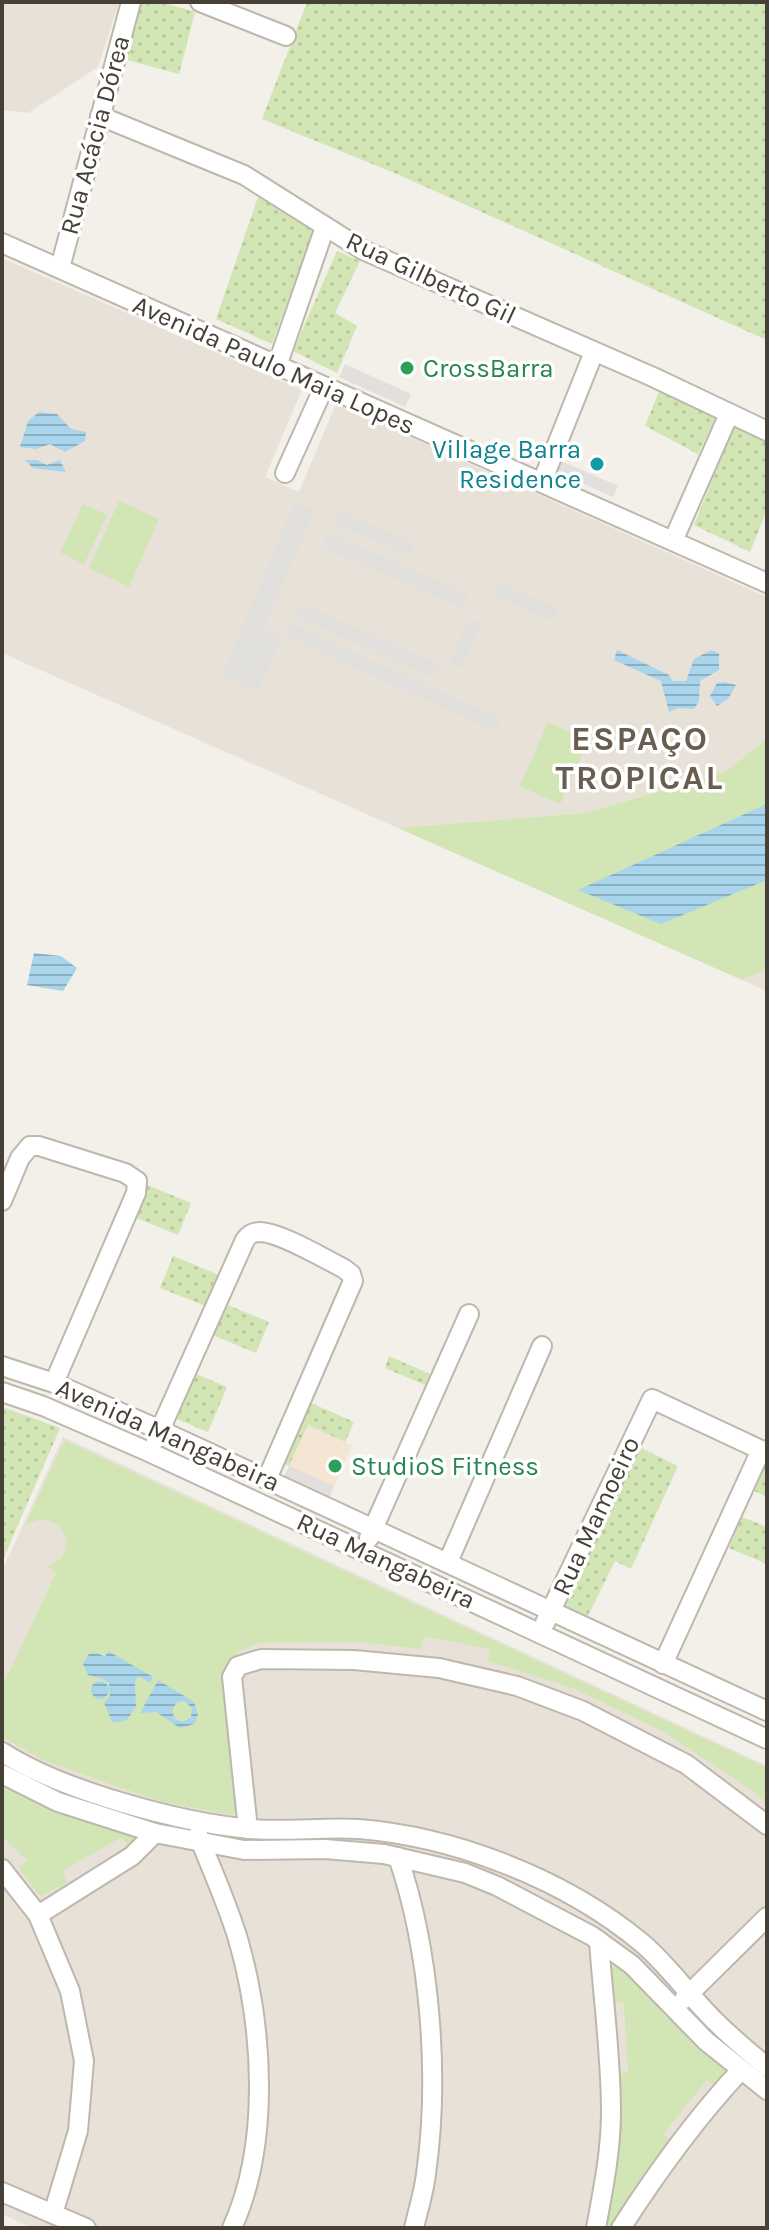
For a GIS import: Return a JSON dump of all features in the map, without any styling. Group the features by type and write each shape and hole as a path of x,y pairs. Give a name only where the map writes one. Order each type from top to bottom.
{"street":[{"name":"Rua Acácia Dórea","path":"60,268 131,2"},
{"path":"200,2 286,36"},
{"name":"Rua Gilberto Gil","path":"100,116 244,175 363,250 767,431"},
{"path":"277,366 325,227"},
{"name":"Avenida Paulo Maia Lopes","path":"2,243 767,583"},
{"path":"542,482 594,352"},
{"path":"285,473 324,387"},
{"path":"673,541 729,414"},
{"path":"2,1201 20,1158 30,1146 39,1146 125,1173 137,1181 136,1193 54,1383"},
{"path":"149,1452 245,1240 258,1231 273,1234 343,1268 351,1274 353,1281 267,1479"},
{"path":"363,1550 469,1314"},
{"path":"448,1562 542,1346"},
{"name":"Avenida Mangabeira","path":"2,1366 54,1383 160,1430 767,1711"},
{"name":"Rua Mangabeira","path":"2,1392 43,1406 149,1452 766,1736"},
{"name":"Rua Mamoeiro","path":"540,1633 652,1399 761,1450 663,1664"},
{"path":"248,1829 232,1677 238,1666 261,1659 354,1660 439,1668 517,1686 583,1711 686,1764 767,1825"},
{"path":"2,1752 45,1774 99,1794 193,1820 248,1829 382,1832 419,1838 500,1862 539,1879 594,1910 642,1944 716,2022 767,2067"},
{"path":"2,1774 58,1802 155,1833 244,1850 325,1849 398,1857 465,1873 497,1886 599,1941 632,1965 706,2041 767,2090"},
{"path":"193,1820 237,1939 252,2002 258,2069 256,2144 239,2213 232,2228"},
{"path":"38,1915 132,1856 155,1833"},
{"path":"398,1857 418,1933 433,2087 426,2175 414,2228"},
{"path":"497,1886 500,1862"},
{"path":"2,1869 38,1915 70,1991 84,2061 78,2131 53,2214"},
{"path":"675,2010 767,1917"},
{"path":"596,2228 604,2186 611,2115 607,2018 599,1941"},
{"path":"621,2228 673,2151 741,2070"},
{"path":"2,2192 86,2228"}],"shaded area":[{"path":"2,2 119,2 98,67 28,113 2,110"},
{"path":"2,258 302,390 265,477 299,492 336,404 767,597 767,739 725,772 586,813 398,828 2,653"},
{"path":"345,364 411,394 405,407 339,377"},
{"path":"559,460 618,486 613,497 554,471"},
{"path":"295,502 315,510 264,628 282,636 258,692 222,675"},
{"path":"337,510 414,543 409,556 332,522"},
{"path":"328,533 469,594 463,608 322,547"},
{"path":"499,582 558,608 553,621 493,595"},
{"path":"301,603 440,665 434,678 295,616"},
{"path":"469,617 481,623 461,669 449,664"},
{"path":"291,623 501,719 496,732 285,636"},
{"path":"767,969 767,991 742,980"},
{"path":"308,1425 352,1445 328,1500 283,1479"},
{"path":"63,1437 767,1766 767,2228 32,2228 2,2214 2,1571"},
{"path":"289,1466 334,1486 328,1500 283,1479"}],"green space":[{"path":"130,2 160,2 195,12 179,74 116,57"},
{"path":"307,2 767,2 767,340 397,174 262,119"},
{"path":"258,197 314,229 272,344 216,319"},
{"path":"337,251 360,261 335,313 357,326 337,373 293,351"},
{"path":"660,389 716,417 698,454 645,426"},
{"path":"735,424 767,438 767,510 750,552 694,525"},
{"path":"119,501 159,519 129,587 89,568"},
{"path":"83,504 107,515 84,564 60,553"},
{"path":"548,722 588,740 560,804 520,786"},
{"path":"767,739 767,969 742,980 398,828 586,813 725,772"},
{"path":"145,1184 191,1203 178,1235 132,1216"},
{"path":"173,1256 219,1275 206,1306 160,1288"},
{"path":"223,1303 269,1322 256,1353 210,1334"},
{"path":"389,1356 432,1375 430,1387 385,1368"},
{"path":"196,1374 227,1387 208,1432 177,1419"},
{"path":"309,1402 354,1422 345,1442 308,1425 289,1466 282,1463"},
{"path":"2,1407 60,1428 2,1562"},
{"path":"68,1442 767,1768 767,1804 756,1793 664,1732 573,1688 488,1661 490,1649 424,1636 421,1649 360,1642 259,1643 239,1651 227,1670 239,1811 231,1815 164,1802 41,1759 2,1737 2,1688 56,1573 48,1567 59,1560 65,1551 66,1541 57,1525 48,1520 25,1526 63,1443"},
{"path":"631,1443 678,1466 631,1569 615,1561 583,1626 551,1612"},
{"path":"767,1459 767,1497 752,1490"},
{"path":"742,1517 767,1527 767,1564 729,1548"},
{"path":"2,1782 134,1835 135,1842 129,1847 122,1837 62,1871 67,1883 40,1896 19,1868 27,1860 2,1836"},
{"path":"620,1966 729,2072 718,2087 707,2080 663,2134 671,2142 610,2228 600,2228 616,2074 628,2073 624,2003 613,2002 610,1969"}],"water":[{"path":"39,412 57,414 71,429 86,432 85,441 65,452 50,444 36,449 20,447 28,421"},
{"path":"25,460 37,460 47,465 60,460 66,472 33,468"},
{"path":"617,650 669,675 672,681 686,681 694,659 711,650 719,653 719,670 700,681 699,701 694,709 678,708 669,712 661,681 614,660"},
{"path":"717,683 736,685 728,699 717,706 710,696"},
{"path":"767,804 767,880 661,924 578,890"},
{"path":"34,953 61,956 77,968 63,991 27,985"},
{"path":"108,1651 153,1677 150,1683 138,1676 135,1682 136,1706 127,1720 113,1723 104,1703 110,1696 109,1683 88,1675 83,1664 89,1654 97,1653 105,1657"},
{"path":"158,1680 194,1702 198,1715 194,1724 180,1728 156,1712 140,1713","holes":["186,1702 192,1708 191,1717 183,1722 175,1719 172,1711 176,1703"]},
{"path":"96,1681 104,1681 109,1690 107,1697 96,1699 91,1694 91,1686"}],"place":[{"name":"CrossBarra","path":"407,368"},
{"name":"Village Barra Residence","path":"597,464"},
{"name":"StudioS Fitness","path":"335,1466"}],"district":[{"name":"ESPAÇO TROPICAL","path":"640,758"}]}
